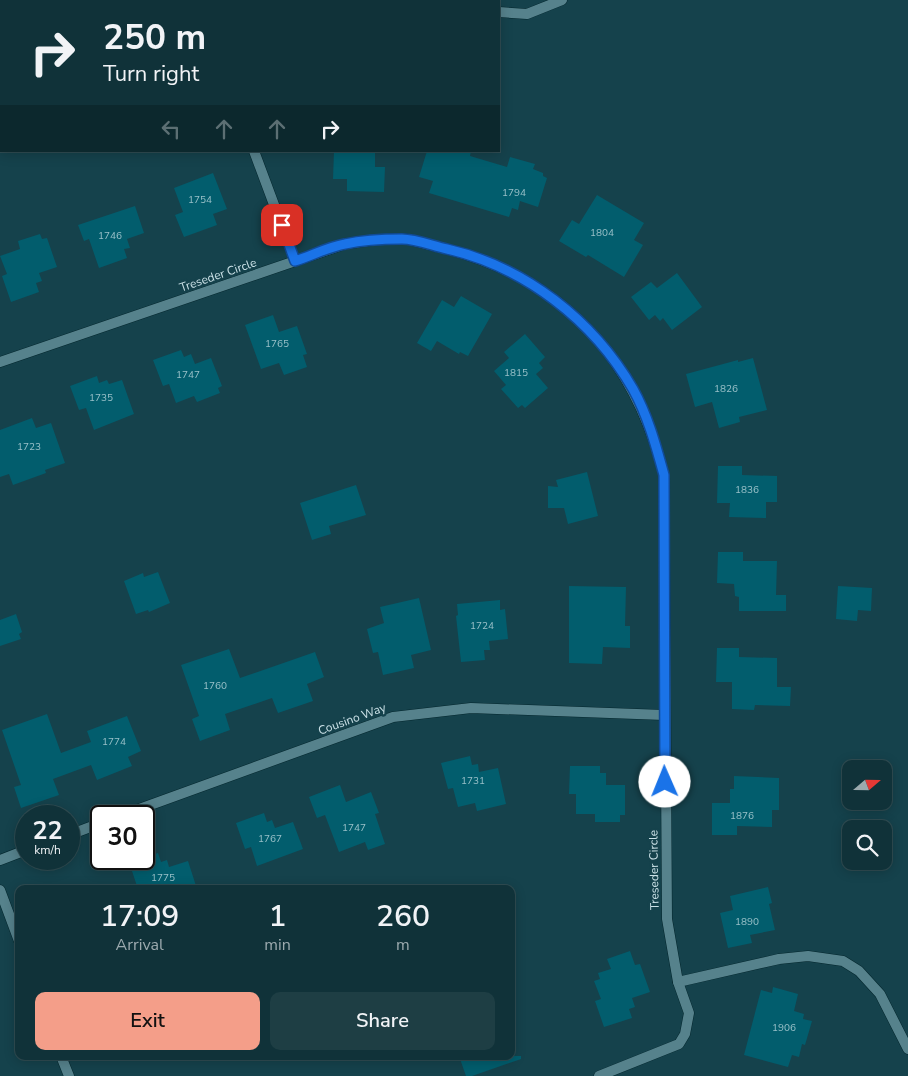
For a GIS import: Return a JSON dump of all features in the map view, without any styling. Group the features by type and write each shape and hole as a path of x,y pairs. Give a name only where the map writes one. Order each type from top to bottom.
{"street":[{"path":"500,12 527,14 562,0"},
{"path":"254,152 295,261"},
{"name":"Treseder Circle","path":"0,362 345,244 404,239 483,260 532,284 577,319 598,341 617,364 633,390 656,446 664,475 664,715 667,919 678,982 689,1013 685,1034 679,1044 599,1076"},
{"name":"Cousino Way","path":"150,805 393,717 471,708 664,715"},
{"path":"0,860 15,854"},
{"path":"0,890 15,930"},
{"path":"678,982 779,959 808,956 843,961 859,971 880,994 908,1049"},
{"path":"63,1060 69,1076"}],"building":[{"path":"334,152 375,152 375,167 385,167 384,192 347,191 347,179 333,179"},
{"path":"427,152 471,152 470,156 507,167 510,157 535,164 533,169 543,173 543,176 547,178 538,207 520,201 518,210 512,208 509,217 429,193 433,181 419,177"},
{"path":"213,173 227,209 213,214 217,225 184,237 175,215 183,212 174,188"},
{"path":"597,195 644,223 634,240 643,245 624,277 588,255 586,257 559,241 572,220 579,224"},
{"path":"135,206 144,233 127,239 130,248 124,249 127,258 99,268 89,239 84,241 78,225"},
{"path":"40,234 42,239 47,238 57,267 39,273 42,281 36,283 39,292 11,302 2,276 7,274 0,256 20,249 18,241"},
{"path":"677,273 702,307 672,330 663,318 660,321 655,315 649,320 631,297 651,282 657,288"},
{"path":"461,296 492,314 468,356 460,352 459,354 437,341 431,351 417,343 442,300 454,307"},
{"path":"273,315 279,332 297,326 307,354 303,355 307,367 284,375 279,363 261,369 245,325"},
{"path":"525,334 545,357 539,363 543,368 536,374 548,388 525,408 522,405 518,408 501,389 506,385 494,371 509,358 504,352"},
{"path":"181,350 184,357 191,354 195,364 211,358 222,386 218,388 220,393 197,402 194,396 176,403 169,384 163,386 153,360"},
{"path":"753,358 767,410 739,417 740,422 719,428 712,402 695,407 686,374 738,360 738,362"},
{"path":"97,376 99,383 107,380 109,384 122,380 134,414 94,430 86,408 79,410 70,386"},
{"path":"32,418 36,428 51,423 65,463 45,470 46,473 13,485 9,474 0,477 0,430"},
{"path":"718,466 742,466 742,475 777,476 777,502 766,502 766,518 729,517 730,503 717,503"},
{"path":"587,472 598,516 568,524 564,508 548,508 548,486 558,487 556,480"},
{"path":"356,485 366,515 329,526 331,534 312,540 300,503"},
{"path":"718,552 743,552 743,561 777,561 776,595 786,595 786,611 739,611 739,597 735,596 734,584 717,583"},
{"path":"158,572 170,603 149,612 148,610 136,614 124,581 143,573 144,577"},
{"path":"569,586 626,587 625,626 630,626 630,648 603,647 602,664 569,663"},
{"path":"838,586 872,588 871,611 858,610 857,621 836,619"},
{"path":"419,598 431,650 411,655 414,668 383,675 378,652 373,653 367,629 384,623 380,607"},
{"path":"500,600 500,610 505,609 508,639 489,641 490,650 484,650 485,660 461,662 456,616 458,615 457,604"},
{"path":"16,614 22,632 19,634 21,639 0,646 0,620"},
{"path":"717,648 739,648 739,657 777,658 777,687 791,687 790,706 755,705 754,710 732,709 732,682 716,682"},
{"path":"229,649 240,678 315,652 324,677 307,684 313,701 278,713 272,698 225,714 230,730 200,741 192,719 199,716 181,665"},
{"path":"47,714 61,753 91,742 87,731 127,716 141,751 128,757 132,766 97,780 91,765 53,779 59,795 30,805 20,805 14,787 21,785 2,730"},
{"path":"470,756 472,765 478,764 479,772 498,768 506,804 477,811 475,803 458,807 453,788 448,789 441,763"},
{"path":"570,766 600,766 600,773 606,773 606,785 625,785 625,815 620,815 620,822 595,822 595,814 576,814 576,794 569,794"},
{"path":"734,776 779,778 779,810 772,810 772,827 737,826 737,835 712,835 712,803 730,803 730,789 734,789"},
{"path":"340,785 346,802 371,792 379,813 375,814 385,844 368,850 365,842 339,852 325,815 317,818 309,797"},
{"path":"264,813 267,822 272,820 275,828 293,822 303,849 257,866 251,847 245,849 236,823"},
{"path":"158,853 161,862 167,860 169,867 188,861 196,885 137,885 132,870 155,870 155,854"},
{"path":"768,887 772,903 769,904 775,930 750,935 752,943 728,948 720,913 733,910 730,896"},
{"path":"630,951 635,965 640,964 650,992 632,998 635,1007 629,1009 632,1018 604,1027 595,1001 601,999 594,981 600,979 598,973 611,969 607,959"},
{"path":"773,987 798,994 794,1011 804,1014 803,1019 812,1021 805,1045 802,1044 799,1057 792,1055 788,1067 744,1055 761,990 772,993"},
{"path":"515,1056 521,1056 521,1059 472,1076 466,1076 460,1060 515,1060"}],"route":[{"path":"282,225 295,261 345,244 404,239 483,260 532,284 554,300 577,319 617,364 633,390 646,418 664,475 665,782"}]}
